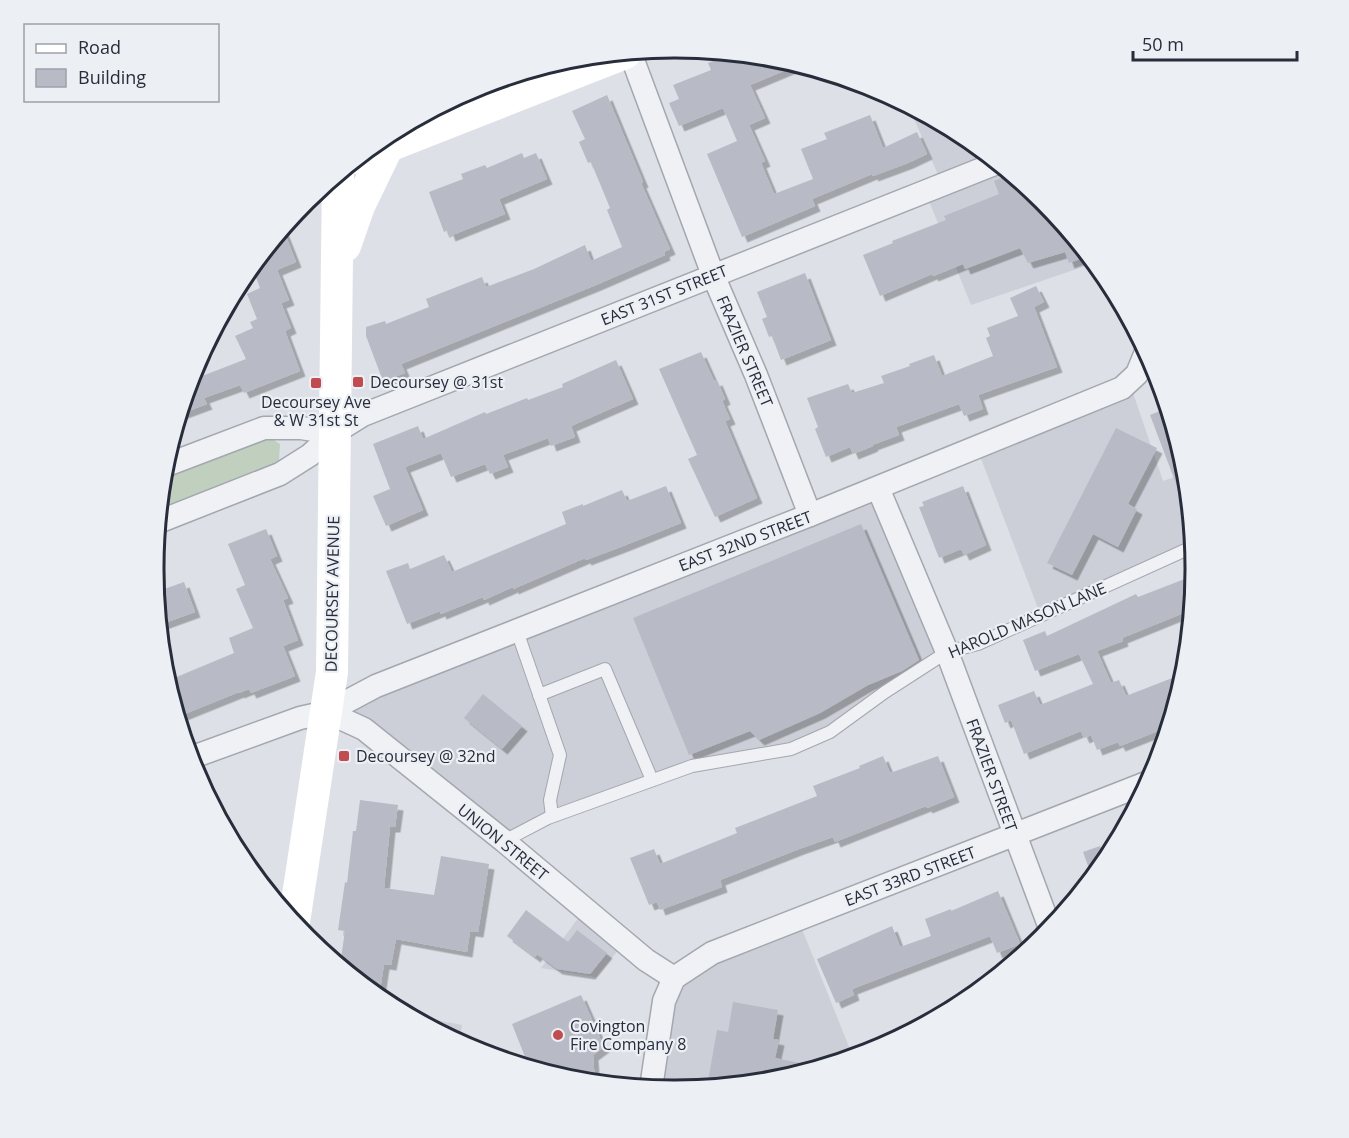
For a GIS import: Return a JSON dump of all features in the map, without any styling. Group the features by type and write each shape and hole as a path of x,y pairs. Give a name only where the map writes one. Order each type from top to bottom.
{"main road":[{"path":"418,128 519,90 558,72"},
{"path":"387,148 393,144"},
{"name":"DECOURSEY AVENUE","path":"337,262 359,206 387,148"},
{"name":"DECOURSEY AVENUE","path":"296,911 332,672 338,185"}],"street":[{"name":"FRAZIER STREET","path":"633,61 713,274 756,375 810,515"},
{"name":"EAST 31ST STREET","path":"167,519 280,474 310,455 334,433 363,415 988,166"},
{"name":"EAST 32ND STREET","path":"199,755 300,718 327,712 376,686 878,488 1122,388 1137,374 1141,364"},
{"path":"176,461 264,428 301,428 334,433"},
{"name":"FRAZIER STREET","path":"878,488 947,652 1046,918"},
{"name":"UNION STREET","path":"327,712 364,729 504,841 646,960 674,978"},
{"name":"EAST 33RD STREET","path":"674,978 712,953 1135,787"},
{"path":"652,1079 664,1001 674,978"}],"lane":[{"name":"HAROLD MASON LANE","path":"504,841 552,816 692,766 791,749 830,732 885,692 947,652 978,644 1184,551"},
{"path":"517,631 560,755 550,800 552,816"},
{"path":"539,695 605,669 652,780"}],"shaded area":[{"path":"914,118 958,145 1011,185 1058,232 1086,266 971,305 925,191 942,184"},
{"path":"1129,381 1163,481 1176,476 1181,502 1184,552 1041,616 977,448"},
{"path":"878,488 947,652 791,749 692,766 504,841 327,712"},
{"path":"585,909 625,942 596,977 541,968"},
{"path":"798,919 850,1048 774,1070 708,1078 652,1079 674,978"},
{"path":"436,1020 462,1025 461,1032"}],"green space":[{"path":"258,439 272,439 280,444 279,461 273,467 167,510 173,473"}],"building":[{"path":"714,61 741,63 785,71 750,85 765,118 749,125 765,161 761,163 774,194 813,179 801,149 827,139 824,133 870,115 883,148 917,132 927,154 812,199 815,206 742,237 707,154 737,141 723,108 679,126 669,103 679,99 673,85 711,70 708,63"},
{"path":"607,95 643,182 641,183 670,249 664,252 665,255 596,285 401,364 405,373 383,381 366,336 366,327 385,321 386,324 429,307 426,299 482,277 486,287 534,269 585,245 591,261 622,247 607,210 610,208 591,162 588,163 579,142 585,139 572,111"},
{"path":"522,153 524,158 536,153 547,179 499,199 505,214 450,236 448,230 444,232 429,192 463,179 461,174 485,165 487,168"},
{"path":"1002,178 1011,185 1058,232 1081,259 1069,263 1065,252 1028,263 1020,248 965,269 963,264 933,276 932,274 880,296 863,255 946,220 944,216 999,194 994,181"},
{"path":"286,237 296,262 277,270 289,300 281,303 291,328 285,331 300,371 244,393 240,385 204,398 207,404 189,411 202,376 246,359 235,336 253,328 250,322 257,319 247,294 260,288 256,277"},
{"path":"805,273 831,340 781,360 772,336 769,337 762,319 767,317 757,292"},
{"path":"1036,286 1044,302 1034,307 1057,367 978,395 983,409 964,416 959,404 896,427 899,435 853,454 850,447 826,457 815,429 818,427 807,398 848,384 852,393 884,383 881,376 934,355 942,376 993,356 986,338 990,336 987,328 1018,316 1010,298"},
{"path":"701,352 725,399 722,401 730,419 725,421 757,498 715,517 688,459 697,455 659,369"},
{"path":"616,360 633,399 571,426 575,437 551,446 548,438 503,455 508,467 490,474 485,464 451,477 441,453 405,467 423,510 386,526 373,496 390,489 373,444 418,426 423,439 485,412 486,414 563,387 562,384"},
{"path":"1160,411 1168,437 1178,489 1150,415"},
{"path":"1116,428 1157,448 1128,504 1137,509 1118,547 1093,534 1072,575 1047,563"},
{"path":"666,486 681,523 586,560 585,558 484,600 483,597 441,614 440,611 407,624 386,571 408,563 410,569 444,555 452,572 566,524 562,512 622,490 627,501"},
{"path":"963,486 986,545 964,555 961,549 939,558 919,507 924,506 922,502"},
{"path":"861,524 919,660 902,671 868,685 820,713 759,740 750,731 689,755 633,618"},
{"path":"266,529 277,556 270,559 288,598 283,600 298,640 283,646 295,676 251,693 249,689 239,692 185,714 176,677 234,653 229,638 253,628 236,589 245,585 228,544"},
{"path":"1185,579 1183,613 1122,638 1123,641 1097,651 1111,683 1119,680 1126,696 1173,678 1159,731 1120,746 1118,742 1097,750 1091,735 1084,738 1081,731 1024,754 1011,720 1005,723 998,705 1034,691 1040,705 1093,684 1079,654 1035,671 1023,640 1045,631 1047,636 1136,594 1138,597"},
{"path":"184,582 195,612 167,622 165,589"},
{"path":"483,694 522,726 502,749 464,718"},
{"path":"883,756 890,773 938,756 954,797 835,842 833,837 799,849 720,880 722,887 660,910 657,902 649,905 630,858 654,849 660,864 737,833 735,828 817,796 813,786 860,768 859,766"},
{"path":"360,800 398,805 395,827 390,827 384,888 434,895 441,856 489,864 478,932 470,931 467,952 396,939 391,965 384,964 381,986 341,956 345,931 338,930 345,882 347,883 353,831 356,831"},
{"path":"1100,846 1101,849 1089,868 1083,852"},
{"path":"998,891 1020,944 997,953 990,936 852,989 854,995 836,1003 817,959 892,926 900,947 931,936 925,919 951,909 951,911"},
{"path":"526,910 568,942 577,930 607,953 590,974 557,969 537,954 535,957 507,936"},
{"name":"Covington Fire Company 8","path":"581,995 604,1047 593,1055 594,1073 525,1057 512,1024"},
{"path":"733,1002 778,1010 773,1039 779,1040 775,1058 802,1063 774,1070 709,1078 717,1030 728,1032"}],"place":[{"name":"Decoursey @ 31st","path":"358,382"},
{"name":"Decoursey Ave & W 31st St","path":"316,383"},
{"name":"Decoursey @ 32nd","path":"344,756"},
{"name":"Covington Fire Company 8","path":"558,1035"}]}
